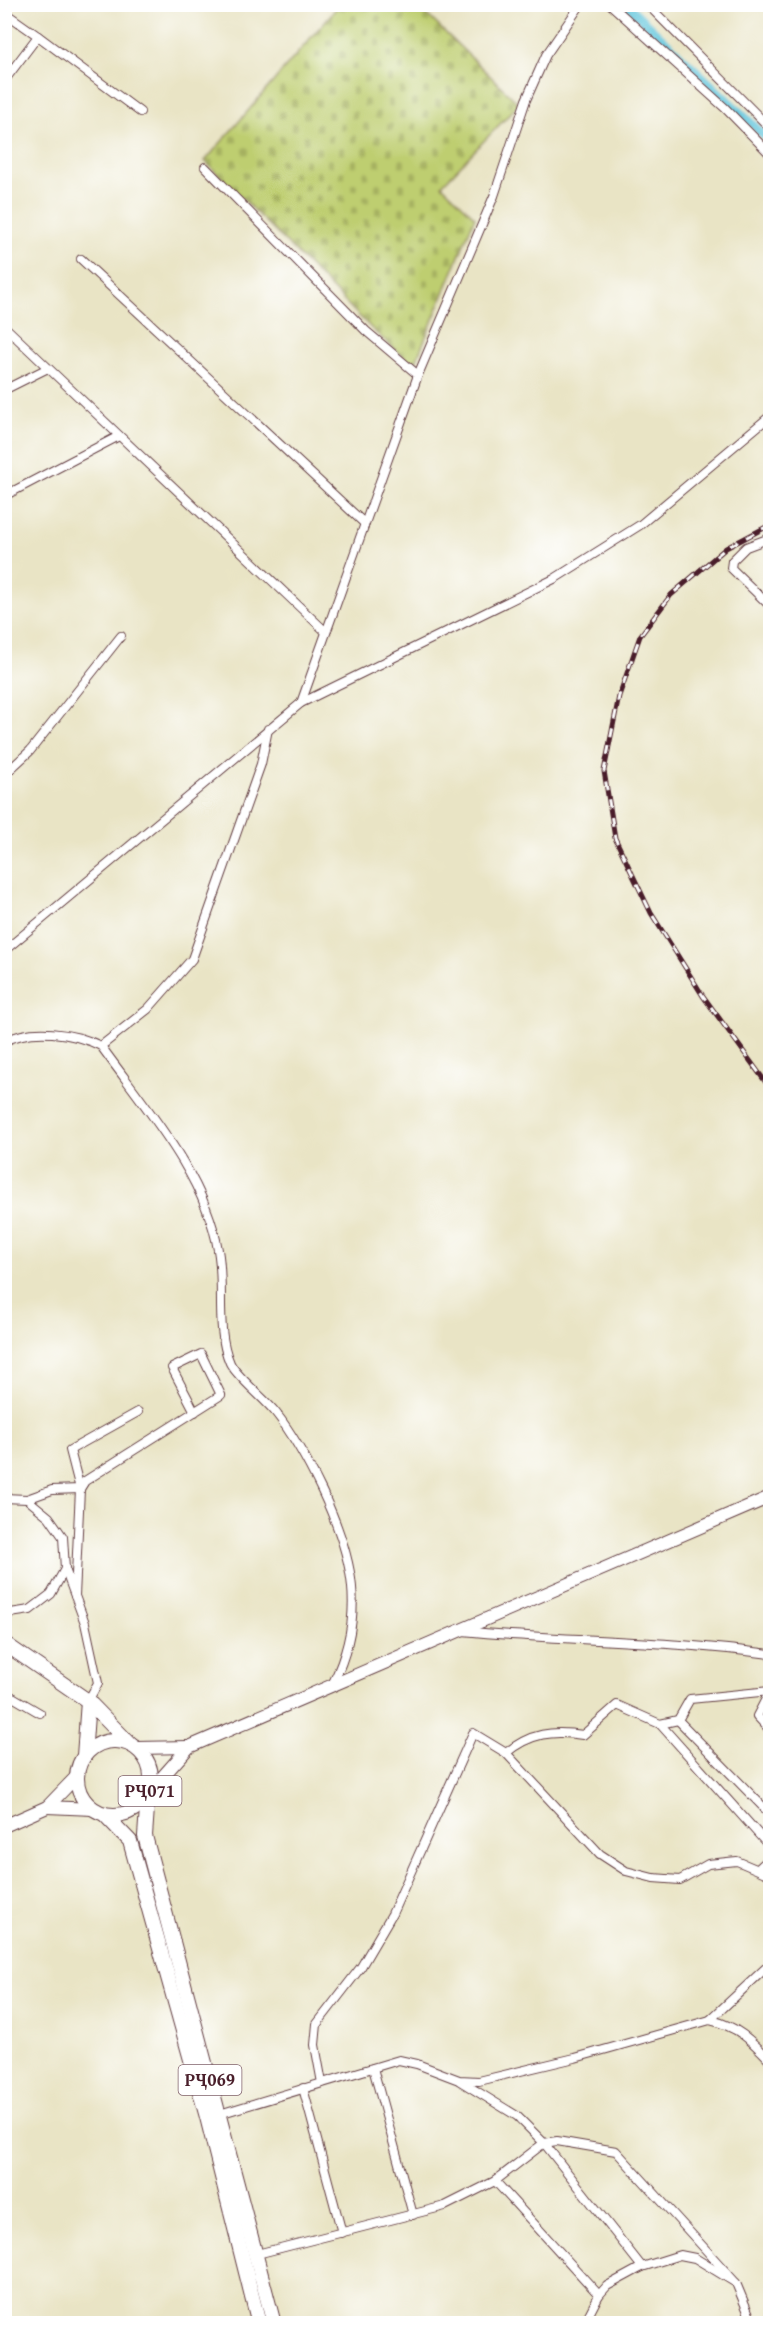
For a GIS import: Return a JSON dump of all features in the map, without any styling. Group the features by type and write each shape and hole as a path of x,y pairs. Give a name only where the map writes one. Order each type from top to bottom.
{"main road":[{"path":"4,1643 88,1701 134,1746"},
{"path":"77,1776 84,1756 88,1701"},
{"path":"84,1756 91,1748 111,1741 134,1746"},
{"name":"РҶ071","path":"77,1776 84,1800 98,1811 125,1814 135,1810 149,1792 150,1767 134,1746"},
{"name":"РҶ069","path":"149,1792 145,1836 250,2256 274,2324"},
{"name":"РҶ069","path":"98,1811 130,1841 214,2116"},
{"name":"РҶ069","path":"250,2256 259,2324"}],"street":[{"path":"301,703 418,375 494,196 526,100 546,55 581,4"},
{"path":"610,4 725,108 771,154"},
{"path":"647,4 771,128"},
{"path":"4,12 140,112"},
{"path":"4,81 38,36"},
{"path":"205,167 366,331 418,375"},
{"path":"81,260 364,523"},
{"path":"4,326 326,632"},
{"path":"4,390 48,368"},
{"path":"4,951 301,703 564,573 640,525 771,416"},
{"path":"4,496 119,436"},
{"path":"771,538 746,548 732,561 731,568 771,606"},
{"path":"4,775 30,751 121,636"},
{"path":"101,1047 148,1009 192,959 261,764 268,729"},
{"path":"4,1042 16,1035 57,1034 83,1037 101,1047 165,1134 205,1203 219,1250 223,1331 230,1364 276,1413 306,1456 342,1533 352,1574 352,1614 345,1659 333,1683"},
{"path":"80,1489 85,1481 195,1412 221,1395 201,1354 172,1368 195,1412"},
{"path":"75,1596 80,1489 70,1450 138,1412"},
{"path":"4,1498 27,1499 52,1490 80,1489"},
{"path":"149,1792 189,1747 333,1683 771,1497"},
{"path":"27,1499 49,1517 63,1537 65,1569 85,1623 98,1683 88,1701"},
{"path":"4,1614 30,1610 51,1594 65,1569"},
{"path":"456,1631 521,1637 710,1646 771,1654"},
{"path":"660,1724 678,1719 690,1699 771,1691"},
{"path":"771,1691 757,1716 771,1730"},
{"path":"4,1692 40,1713"},
{"path":"506,1753 517,1744 555,1731 583,1735 617,1706 660,1724 771,1847"},
{"path":"678,1719 771,1814"},
{"path":"322,2083 315,2045 317,2024 361,1966 392,1914 473,1733 506,1753 600,1854 626,1871 653,1878 680,1880 708,1864 737,1861 759,1868 771,1875"},
{"path":"134,1746 189,1747"},
{"path":"4,1826 46,1807 77,1776"},
{"path":"46,1807 98,1811"},
{"path":"759,1868 771,1858"},
{"path":"459,2080 479,2081 575,2058 710,2020 771,1964"},
{"path":"710,2020 728,2024 745,2034 771,2060"},
{"path":"214,2116 399,2060 417,2064 459,2080 517,2116 544,2142 642,2267"},
{"path":"373,2068 413,2215"},
{"path":"303,2088 342,2234"},
{"path":"250,2256 445,2206 495,2181 544,2142 557,2141 616,2151 736,2283 753,2324"},
{"path":"495,2181 599,2295"},
{"path":"584,2324 599,2295 607,2286 642,2267 680,2255 695,2258 736,2283"}],"green space":[{"path":"339,5 417,5 519,104 442,185 475,217 414,366 374,331 205,161"}],"waterway":[{"path":"626,4 770,141"}],"railway":[{"path":"770,525 726,548 671,595 640,636 619,696 604,771 615,838 651,913 703,996 770,1088"}]}
